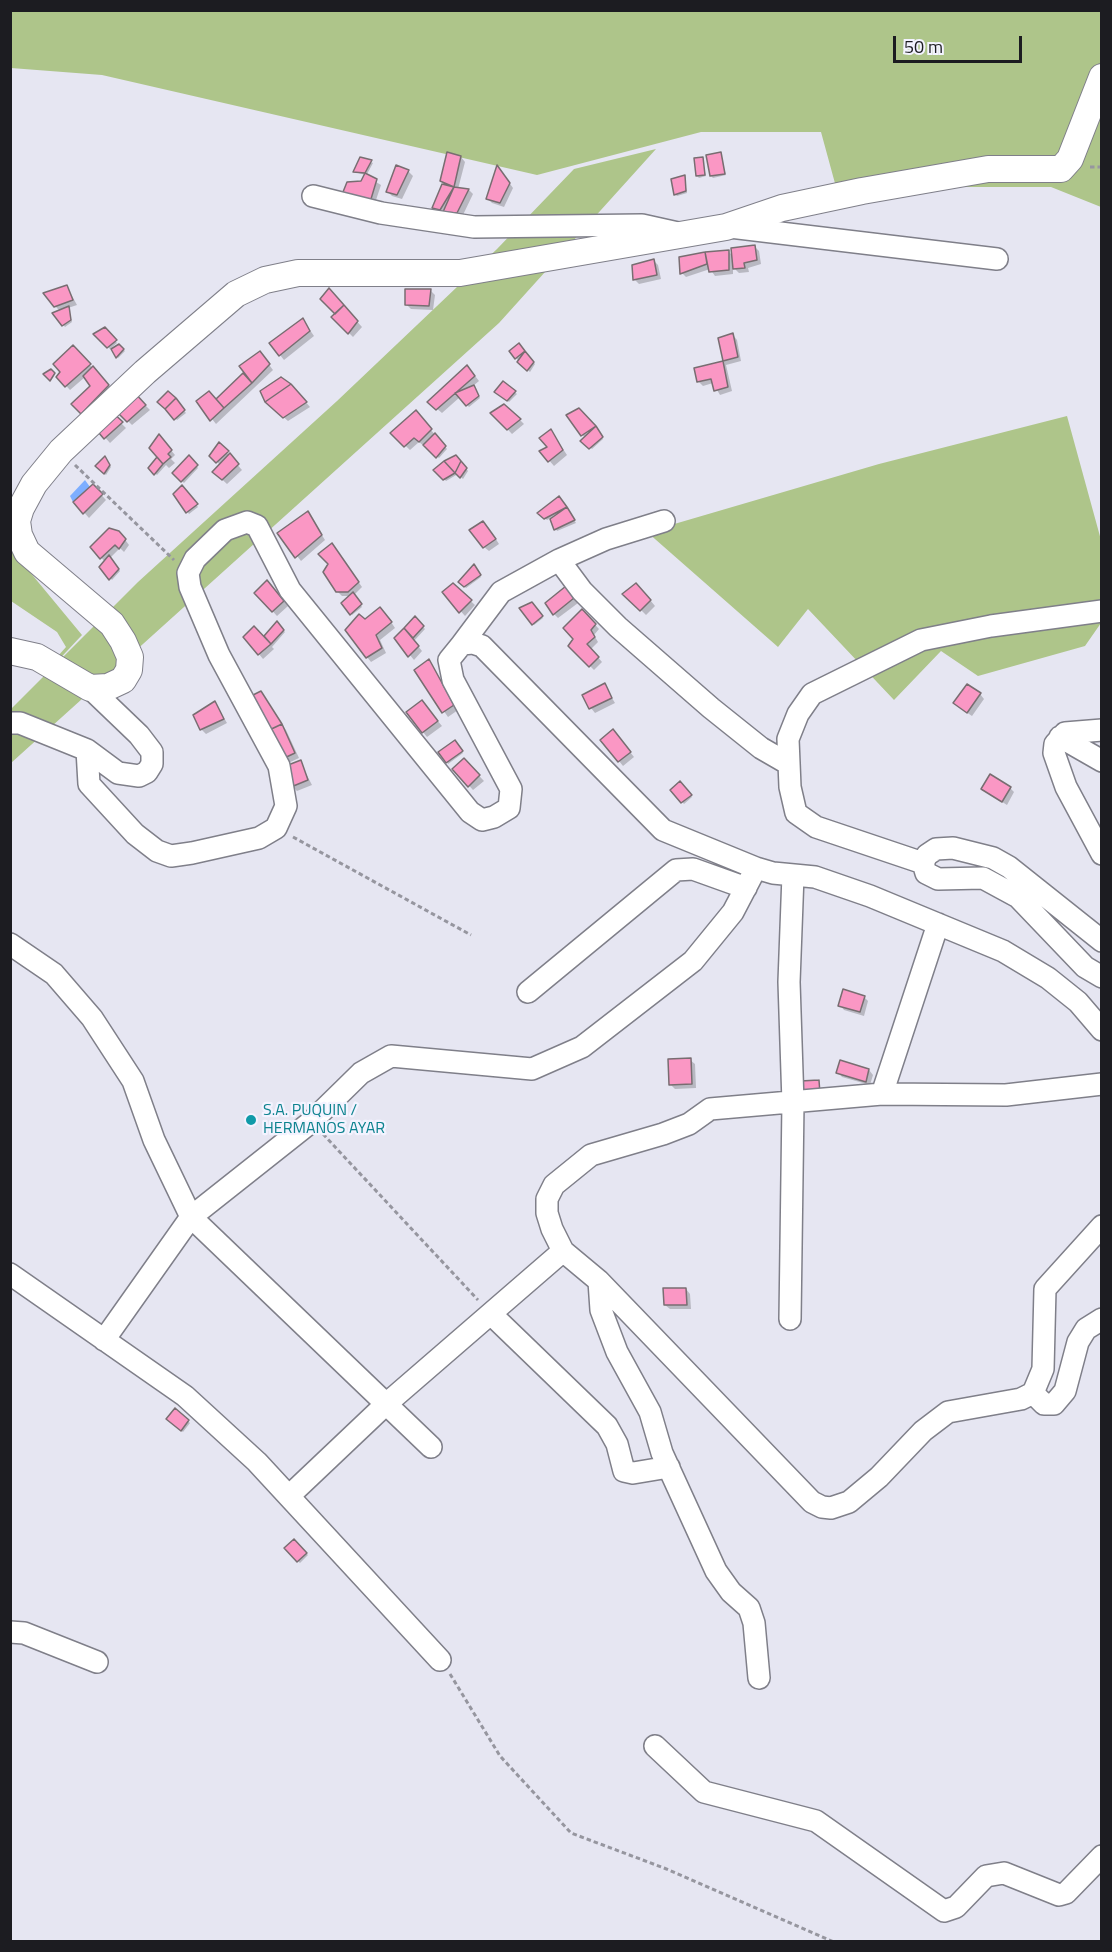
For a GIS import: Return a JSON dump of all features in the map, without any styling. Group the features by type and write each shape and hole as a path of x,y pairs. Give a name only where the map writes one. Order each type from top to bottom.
{"street":[{"path":"90,688 108,687 123,680 129,670 130,657 112,624 27,552 19,535 17,521 21,507 34,484 61,451 145,372 237,294 265,280 298,273 460,273 726,226 782,208 862,191 988,169 1061,169 1070,159 1101,77"},
{"path":"313,196 381,213 474,227 642,225 682,234"},
{"path":"726,226 997,259"},
{"path":"87,750 89,784 135,834 157,851 171,856 192,853 259,838 276,828 286,806 279,766 219,655 190,587 188,573 195,559 225,530 247,522 257,526 290,590 470,812 482,820 494,817 509,808 511,789 453,680 449,660 501,592 559,560 606,539 664,521"},
{"path":"559,560 582,591 618,627 761,748 787,763"},
{"path":"923,863 816,827 796,813 787,763 788,739 792,726 812,694 921,640 992,626 1101,611"},
{"path":"462,644 473,643 482,646 663,830 756,868 793,875 815,876 1003,951 1048,978 1078,1002 1101,1030"},
{"path":"10,651 37,657 90,688 139,735 152,752 152,764 147,772 139,776 128,776 118,773 87,750 21,723 10,723"},
{"path":"1101,730 1072,732 1060,737 1055,744 1054,753 1066,787 1101,854"},
{"path":"1060,737 1101,761"},
{"path":"1101,941 1009,867 993,858 953,848 936,849 927,855 923,863 926,873 938,879 983,878 1018,897 1085,967 1101,977"},
{"path":"104,1340 192,1217 311,1122 361,1073 391,1056 532,1070 582,1047 693,961 733,912 756,868"},
{"path":"528,992 676,870 693,869 746,888"},
{"path":"790,1319 794,1103 789,982 793,875"},
{"path":"882,1094 938,924"},
{"path":"10,944 54,974 92,1018 133,1081 154,1140 192,1217 431,1448"},
{"path":"1101,1084 1006,1095 882,1094 710,1109 689,1124 591,1155 554,1185 548,1199 547,1213 563,1251 600,1281 812,1502 831,1508 849,1502 879,1477 923,1431 948,1412 1021,1399 1033,1393 1044,1369 1045,1289 1101,1227"},
{"path":"289,1496 385,1405 492,1315 563,1251"},
{"path":"10,1274 185,1396 257,1462 440,1660"},
{"path":"600,1281 601,1310 617,1352 650,1412 669,1467 716,1571 731,1592 748,1608 754,1623 759,1678"},
{"path":"492,1315 607,1426 617,1444 624,1471 633,1473 669,1467"},
{"path":"1033,1393 1044,1404 1054,1404 1065,1391 1078,1342 1086,1329 1101,1319"},
{"path":"10,1632 24,1633 97,1662"},
{"path":"656,1746 704,1792 816,1821 944,1911 956,1906 986,1876 1005,1873 1059,1895 1066,1893 1101,1856"}],"path":[{"path":"61,451 188,573"},
{"path":"276,828 471,935"},
{"path":"311,1122 492,1315"},
{"path":"440,1660 500,1756 571,1833 664,1868 834,1941"}],"green space":[{"path":"10,11 1101,11 1101,207 1051,187 836,187 821,132 701,132 537,175 102,75 11,68"},
{"path":"656,149 499,323 11,763 10,710 138,582 337,401 497,249 574,169"},
{"path":"1067,416 1101,540 1101,623 1085,646 978,676 941,651 894,700 808,609 778,647 647,532 879,464"},
{"path":"10,548 82,635 52,667 50,665 66,647 57,632 11,601"}],"water":[{"path":"85,480 90,487 73,502 70,496"}],"building":[{"path":"447,152 461,156 454,187 440,181"},
{"path":"721,152 725,174 710,176 706,155"},
{"path":"360,157 372,160 365,173 353,172"},
{"path":"703,157 705,175 696,176 694,158"},
{"path":"396,165 409,170 397,195 386,192"},
{"path":"497,165 510,183 500,203 486,199"},
{"path":"365,173 377,179 371,199 341,197 347,182 361,181"},
{"path":"685,175 686,191 674,195 671,179"},
{"path":"442,184 454,187 440,210 432,208"},
{"path":"454,187 469,189 457,213 443,212"},
{"path":"755,245 757,260 744,263 745,268 733,269 731,248"},
{"path":"729,250 729,270 709,272 705,252"},
{"path":"705,252 707,264 680,274 679,257"},
{"path":"654,259 657,275 633,280 632,265"},
{"path":"67,285 73,300 54,307 43,293"},
{"path":"329,288 344,305 335,314 320,299"},
{"path":"405,289 431,289 429,306 405,305"},
{"path":"344,305 358,321 348,334 331,317"},
{"path":"69,306 71,320 62,326 52,313"},
{"path":"303,318 310,331 279,356 269,343"},
{"path":"105,327 117,340 107,348 93,334"},
{"path":"733,333 738,357 723,361 718,338"},
{"path":"519,343 525,351 515,359 509,351"},
{"path":"119,344 124,349 116,358 111,349"},
{"path":"73,345 91,364 65,387 56,377 60,372 53,364"},
{"path":"260,351 270,364 252,383 239,366"},
{"path":"525,351 534,362 527,371 517,362"},
{"path":"723,361 728,387 714,391 711,379 697,382 694,368"},
{"path":"467,365 475,376 436,410 427,402"},
{"path":"93,366 109,385 81,414 71,404 90,386 83,376"},
{"path":"51,369 55,373 50,381 43,374"},
{"path":"243,373 252,383 224,408 216,399"},
{"path":"281,377 291,384 265,402 260,391"},
{"path":"503,381 516,391 507,401 494,392"},
{"path":"291,384 307,402 283,418 265,402"},
{"path":"474,385 479,396 466,406 455,393"},
{"path":"168,391 176,398 165,409 157,402"},
{"path":"209,391 224,408 210,421 196,401"},
{"path":"134,392 146,405 127,422 114,409"},
{"path":"176,398 185,410 174,420 165,409"},
{"path":"504,404 521,419 507,430 490,413"},
{"path":"579,408 596,426 581,436 566,415"},
{"path":"416,410 432,429 419,442 414,438 404,447 390,433"},
{"path":"111,411 123,422 104,439 94,427"},
{"path":"596,426 603,437 589,449 580,441"},
{"path":"551,429 563,450 548,462 539,451 547,447 539,438"},
{"path":"435,433 446,446 436,458 423,445"},
{"path":"159,434 172,450 168,454 171,457 163,464 149,448"},
{"path":"219,442 229,451 216,463 209,456"},
{"path":"230,453 239,464 222,480 212,472"},
{"path":"189,455 198,465 181,482 172,473"},
{"path":"456,455 461,461 455,473 444,461"},
{"path":"105,456 110,465 104,474 95,466"},
{"path":"157,457 163,464 154,475 148,468"},
{"path":"444,461 455,473 443,480 433,470"},
{"path":"461,461 467,468 460,478 455,473"},
{"path":"93,484 103,494 83,514 73,502"},
{"path":"182,485 198,504 186,513 173,494"},
{"path":"559,496 567,507 544,519 537,513"},
{"path":"567,507 575,520 554,530 550,519"},
{"path":"308,511 322,535 295,558 277,533"},
{"path":"483,521 496,539 483,548 469,530"},
{"path":"109,528 119,531 126,539 119,549 115,545 100,559 90,547"},
{"path":"332,543 359,582 348,592 336,592 323,572 328,564 318,554"},
{"path":"109,555 119,569 109,580 99,567"},
{"path":"474,564 481,575 464,587 458,582"},
{"path":"267,580 284,601 272,612 254,593"},
{"path":"453,583 472,600 459,613 442,592"},
{"path":"636,583 651,600 640,611 622,594"},
{"path":"566,586 574,598 553,615 545,603"},
{"path":"353,592 362,604 350,615 341,603"},
{"path":"532,602 543,616 532,625 519,608"},
{"path":"380,607 392,622 376,635 382,648 366,658 345,630 359,614 365,619"},
{"path":"582,609 596,624 591,630 595,637 587,644 599,657 589,667 568,646 573,639 563,628"},
{"path":"415,616 424,626 413,638 404,628"},
{"path":"277,621 284,630 271,644 264,636"},
{"path":"254,626 271,644 258,655 243,637"},
{"path":"404,628 419,646 408,657 394,638"},
{"path":"429,659 454,705 442,713 414,670"},
{"path":"605,683 612,698 589,709 582,695"},
{"path":"967,684 981,693 967,713 953,703"},
{"path":"261,691 282,724 265,732 247,698"},
{"path":"422,700 438,721 422,733 406,712"},
{"path":"215,701 224,719 200,730 193,715"},
{"path":"282,724 295,753 278,761 265,732"},
{"path":"613,729 631,752 618,762 600,740"},
{"path":"455,740 463,751 446,763 438,752"},
{"path":"464,758 480,775 468,787 452,769"},
{"path":"301,760 308,780 291,787 283,767"},
{"path":"990,774 1011,787 1002,802 981,789"},
{"path":"680,781 692,795 681,803 670,790"},
{"path":"843,989 865,996 860,1012 838,1006"},
{"path":"691,1058 692,1084 669,1085 668,1059"},
{"path":"840,1060 869,1069 866,1082 836,1073"},
{"path":"819,1080 820,1094 801,1095 800,1081"},
{"path":"663,1288 686,1288 687,1305 664,1305"},
{"path":"175,1408 189,1420 181,1431 166,1419"},
{"path":"294,1539 307,1553 297,1562 284,1548"}],"place":[{"name":"S.A. PUQUIN / HERMANOS AYAR","path":"251,1120"}]}
